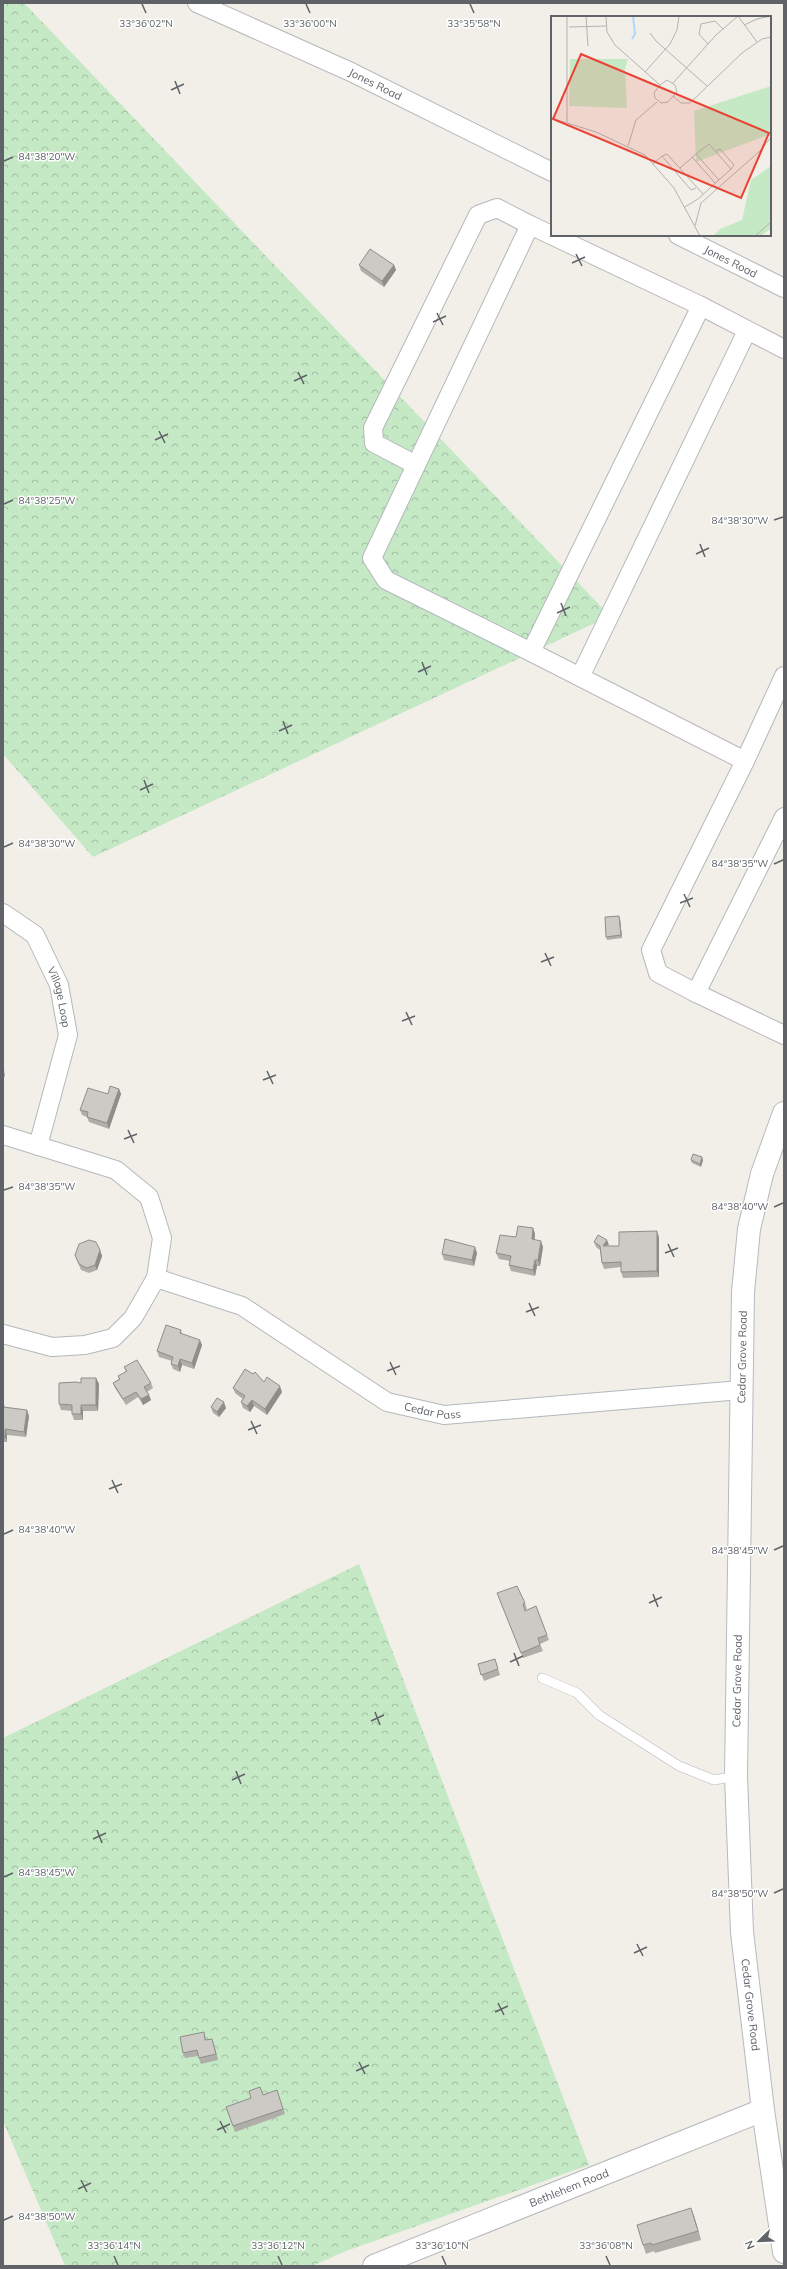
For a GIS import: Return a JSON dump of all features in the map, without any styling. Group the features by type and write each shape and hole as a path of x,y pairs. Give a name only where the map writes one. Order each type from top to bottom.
{"main road":[{"name":"Cedar Grove Road","path":"784,1113 762,1174 749,1229 743,1292 736,1776 742,1932 762,2110 780,2198 784,2252"},
{"name":"Bethlehem Road","path":"374,2266 762,2110"}],"street":[{"name":"Jones Road","path":"197,3 351,72 551,172"},
{"path":"416,465 374,443 373,428 478,215 497,208 551,235"},
{"path":"530,225 372,558 386,580 745,761"},
{"path":"553,236 701,306 784,349"},
{"name":"Jones Road","path":"680,236 784,288"},
{"path":"531,652 701,306"},
{"path":"580,677 747,331"},
{"path":"784,676 745,761 651,950 658,973 784,1035"},
{"path":"696,993 784,817"},
{"name":"Village Loop","path":"3,913 34,935 59,986 68,1035 38,1146"},
{"path":"3,1135 116,1170 149,1197 162,1238 156,1278 133,1318 113,1338 85,1345 52,1347 3,1334"},
{"name":"Cedar Pass","path":"156,1278 242,1306 387,1402 444,1415 741,1390"}],"lane":[{"path":"542,1678 577,1693 599,1715 679,1766 714,1780 736,1776"}],"green space":[{"path":"3,3 24,3 610,616 93,857 3,754"},
{"path":"359,1564 589,2165 346,2251 312,2266 65,2266 3,2121 3,1738"}],"building":[{"path":"370,249 394,265 382,281 359,265"},
{"path":"619,916 621,935 606,937 605,917"},
{"path":"110,1086 119,1089 107,1123 87,1117 88,1112 80,1110 88,1088 108,1094"},
{"path":"693,1154 702,1157 700,1164 691,1160"},
{"path":"518,1226 533,1228 532,1239 541,1241 538,1260 535,1260 533,1270 509,1265 511,1256 496,1253 500,1235 516,1237"},
{"path":"657,1231 657,1271 621,1272 621,1262 602,1263 600,1246 594,1242 598,1235 607,1240 603,1246 619,1246 619,1232"},
{"path":"445,1239 475,1247 472,1260 442,1254"},
{"path":"89,1240 96,1242 100,1250 95,1265 87,1268 79,1264 75,1255 79,1244"},
{"path":"166,1325 181,1330 180,1333 200,1340 192,1363 180,1359 178,1366 171,1364 173,1357 157,1351"},
{"path":"137,1360 151,1383 144,1387 149,1395 141,1399 136,1392 123,1399 113,1383 120,1379 118,1376 127,1371 124,1367"},
{"path":"245,1369 253,1374 255,1372 264,1382 267,1377 280,1386 265,1409 252,1400 247,1406 241,1402 245,1396 233,1388"},
{"path":"81,1378 96,1378 96,1405 81,1405 81,1414 72,1414 72,1405 59,1404 59,1383 81,1383"},
{"path":"217,1398 224,1402 217,1412 211,1407"},
{"path":"3,1407 27,1410 24,1432 5,1429 5,1437 3,1436"},
{"path":"517,1586 525,1603 523,1604 525,1611 536,1606 547,1635 538,1638 540,1645 521,1653 497,1593"},
{"path":"495,1659 498,1669 481,1675 478,1664"},
{"path":"204,2032 205,2040 212,2039 216,2054 199,2058 197,2050 183,2053 180,2037"},
{"path":"260,2087 263,2095 277,2090 283,2109 233,2126 226,2107 251,2098 249,2091"},
{"path":"691,2208 698,2231 652,2245 651,2243 643,2245 637,2225"}]}
